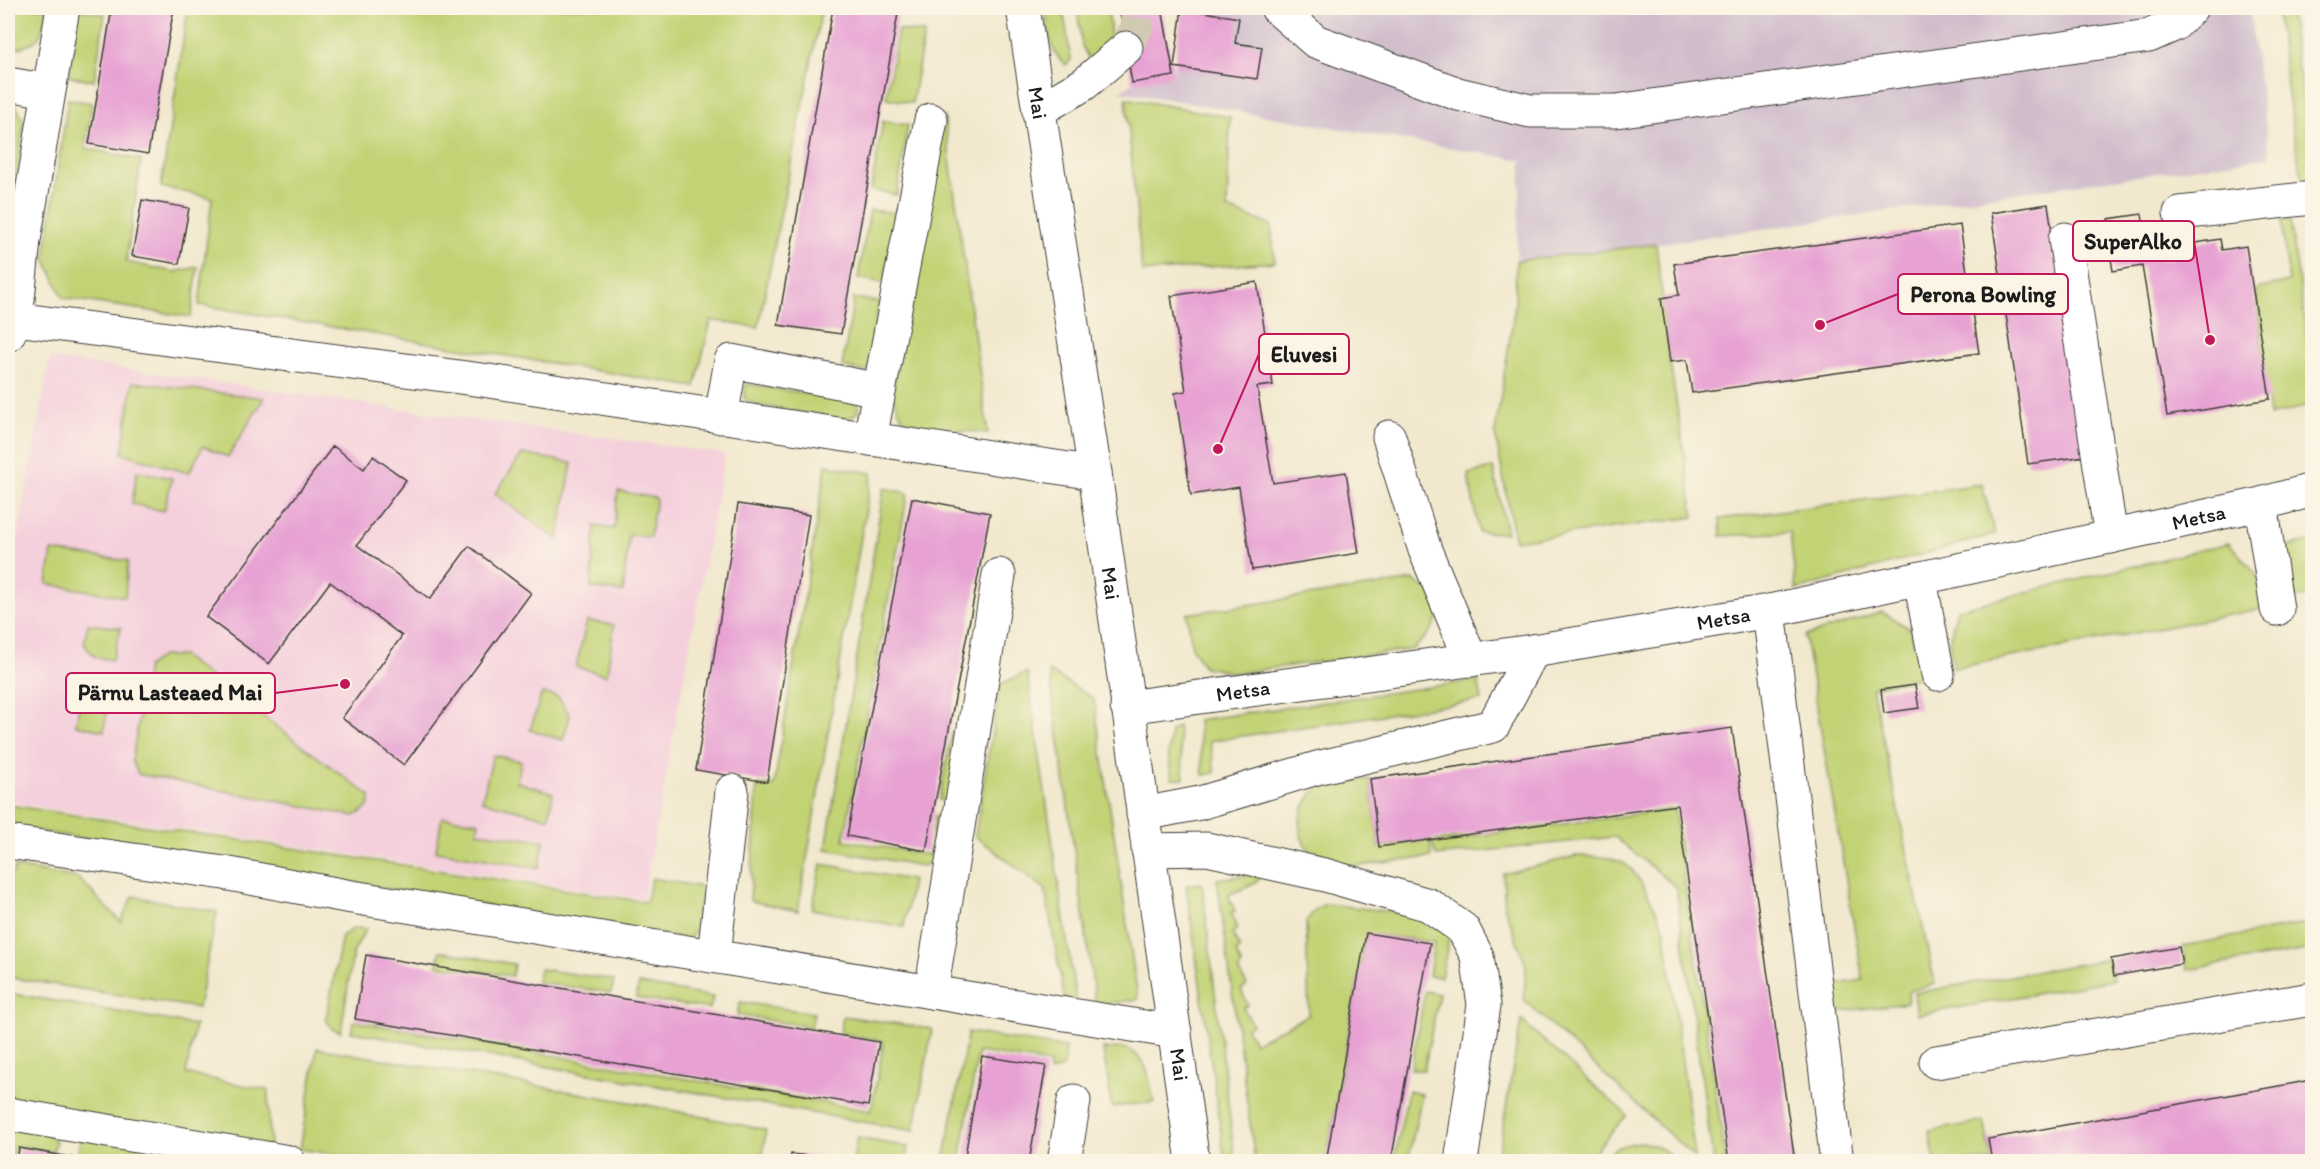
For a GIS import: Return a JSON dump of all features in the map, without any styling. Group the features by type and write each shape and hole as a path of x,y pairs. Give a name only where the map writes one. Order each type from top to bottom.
{"street":[{"path":"63,8 48,91 16,238 10,324 483,380 1095,473"},
{"name":"Mai","path":"1023,8 1095,473 1193,1161"},
{"path":"1277,8 1315,41 1458,94 1530,111 1616,111 2149,36 2174,25 2191,8"},
{"path":"1039,110 1084,84 1126,48"},
{"path":"8,84 48,91"},
{"path":"870,439 931,120"},
{"path":"2180,213 2313,198"},
{"path":"2065,239 2111,537"},
{"path":"721,417 731,361 879,390"},
{"path":"1389,437 1425,550 1471,660"},
{"name":"Metsa","path":"1127,707 1533,651 1769,611 1920,580 2261,504 2313,490"},
{"path":"2261,504 2277,609"},
{"path":"931,992 999,574"},
{"path":"1920,580 1938,674"},
{"path":"1769,611 1837,1161"},
{"path":"1143,814 1200,803 1317,768 1493,726 1533,651"},
{"path":"714,956 732,791"},
{"path":"8,842 224,873 346,896 1175,1032"},
{"path":"1148,850 1207,849 1325,875 1429,905 1463,929 1477,956 1484,1005 1461,1161"},
{"path":"1936,1062 2313,999"},
{"path":"1064,1161 1074,1101"},
{"path":"8,1114 289,1161"}],"shaded area":[{"path":"1182,8 2249,8 2270,157 1656,244 1516,261 1522,160 1120,91 1132,83 1173,76"},
{"path":"50,358 725,454 643,899 8,802 8,592"}],"green space":[{"path":"8,8 47,8 42,32 35,41 19,48 8,49"},
{"path":"188,8 822,8 758,328 711,320 695,387 199,305 212,198 161,187"},
{"path":"1045,8 1063,8 1071,60 1066,65 1052,47"},
{"path":"1077,8 1108,8 1110,38 1104,48 1090,61 1082,46"},
{"path":"2276,8 2289,8 2312,161 2312,183 2304,186 2294,136"},
{"path":"77,10 105,14 94,81 68,76"},
{"path":"898,30 924,33 912,103 886,98"},
{"path":"1126,98 1230,117 1227,209 1271,225 1275,262 1142,272"},
{"path":"8,99 13,100 24,122 15,186 8,203 8,144 12,123 8,121"},
{"path":"68,99 92,103 85,148 141,160 126,262 175,272 198,267 191,317 63,298 45,258"},
{"path":"944,116 988,433 929,428 903,420 892,394"},
{"path":"883,121 908,125 897,195 871,190"},
{"path":"870,210 896,213 884,283 858,278"},
{"path":"2281,220 2290,220 2312,371 2312,405 2269,416 2256,289 2289,282"},
{"path":"1656,244 1670,362 1694,517 1515,541 1495,433 1515,305 1516,261"},
{"path":"854,298 879,302 868,372 842,367"},
{"path":"133,382 264,398 228,457 203,446 189,473 122,453"},
{"path":"746,384 858,402 858,412 846,420 757,405 744,398"},
{"path":"522,454 572,463 558,540 495,494"},
{"path":"826,465 872,473 798,911 750,901 757,786 774,786"},
{"path":"1493,468 1507,533 1479,532 1468,474"},
{"path":"137,471 172,478 164,511 132,504"},
{"path":"1982,484 1995,534 1796,590 1790,532 1721,536 1720,519"},
{"path":"884,488 908,493 844,840 929,855 935,816 945,817 934,862 922,866 826,849"},
{"path":"618,491 656,498 650,537 629,535 623,592 591,588 595,526 614,529"},
{"path":"2312,541 2312,596 2284,600 2274,550"},
{"path":"2229,543 2257,575 2266,608 1954,668 1949,642 1957,609"},
{"path":"52,551 128,561 125,597 47,584"},
{"path":"1414,580 1430,593 1439,615 1431,631 1414,649 1237,673 1204,667 1192,648 1187,614"},
{"path":"1882,612 1909,628 1924,677 1872,687 1935,984 1909,991 1907,1003 1830,1013 1824,986 1863,980 1805,636"},
{"path":"587,621 614,625 607,675 576,667"},
{"path":"88,624 121,628 112,660 95,657 84,644"},
{"path":"162,656 182,656 370,796 368,806 354,816 138,774 132,761 147,667"},
{"path":"1049,671 1094,699 1138,999 1096,1006"},
{"path":"1027,672 1077,1007 1064,997 1045,889 975,836 1000,684"},
{"path":"1478,680 1482,700 1210,741 1215,773 1203,775 1198,720"},
{"path":"542,693 558,697 570,716 563,740 530,730"},
{"path":"81,695 108,700 104,731 76,725"},
{"path":"1178,726 1184,778 1172,779 1168,754 1171,731"},
{"path":"952,732 962,735 949,801 939,800"},
{"path":"493,755 521,761 517,782 553,793 549,818 482,801"},
{"path":"1370,779 1379,847 1430,840 1431,857 1333,869 1309,850 1301,835 1300,826 1305,805 1312,794 1328,783"},
{"path":"8,805 646,902 652,878 702,887 696,931 687,939 8,826"},
{"path":"1674,809 1726,1161 1713,1161 1676,887 1615,837 1436,856 1432,842"},
{"path":"442,817 479,822 477,832 544,841 539,868 436,851"},
{"path":"1576,856 1594,856 1623,863 1647,892 1664,927 1695,1158 1524,1000 1526,965 1505,909 1503,874"},
{"path":"821,864 912,880 904,927 812,909"},
{"path":"15,867 78,878 121,922 133,896 217,912 198,1008 8,977 8,873 13,874"},
{"path":"1257,874 1259,879 1254,884 1228,895 1235,911 1231,912 1238,929 1232,933 1240,949 1236,952 1242,966 1238,970 1247,985 1241,990 1248,1005 1243,1008 1252,1024 1247,1028 1254,1043 1309,1015 1306,921 1315,910 1325,904 1420,915 1450,935 1441,977 1429,976 1434,942 1366,934 1326,1161 1255,1161 1217,879"},
{"path":"1202,883 1235,1161 1225,1161 1186,885"},
{"path":"2312,922 2312,949 2187,970 2183,946"},
{"path":"354,928 366,929 353,953 341,1032 332,1029 326,1019 342,936"},
{"path":"440,951 514,964 512,976 437,965"},
{"path":"2108,959 2113,980 1917,1015 1914,993"},
{"path":"540,969 614,980 611,993 537,982"},
{"path":"639,984 713,997 710,1009 636,998"},
{"path":"1425,991 1439,994 1424,1070 1411,1070"},
{"path":"8,993 195,1025 186,1074 268,1090 270,1147 8,1101"},
{"path":"740,1002 814,1013 811,1027 737,1015"},
{"path":"843,1016 932,1029 914,1131 351,1032 354,1021 871,1111 884,1041 840,1033"},
{"path":"1521,1020 1627,1115 1599,1146 1590,1161 1497,1161"},
{"path":"968,1032 1066,1048 1063,1068 1049,1072 1049,1063 978,1052 960,1161 944,1161"},
{"path":"317,1048 647,1105 766,1130 762,1161 382,1162 300,1149"},
{"path":"1124,1048 1139,1057 1143,1063 1149,1077 1154,1102 1112,1107 1103,1049"},
{"path":"1408,1091 1422,1094 1408,1161 1394,1161"},
{"path":"1984,1121 1992,1161 1935,1161 1929,1131"},
{"path":"8,1128 41,1129 56,1141 53,1152 16,1145 12,1159 8,1158"},
{"path":"80,1136 147,1147 162,1159 161,1161 118,1161 78,1153"},
{"path":"857,1138 908,1147 905,1161 853,1161"},
{"path":"1641,1142 1660,1148 1676,1161 1600,1161 1618,1147"}],"building":[{"path":"112,8 174,8 148,154 89,144"},
{"path":"833,8 899,8 841,334 778,325"},
{"path":"1119,8 1162,8 1174,76 1132,83"},
{"path":"1182,8 1239,18 1235,43 1262,47 1257,79 1174,67"},
{"path":"142,200 189,208 179,264 132,256"},
{"path":"2048,204 2085,456 2028,464 1991,213"},
{"path":"2142,214 2145,233 2111,238 2108,219"},
{"path":"1960,225 1979,353 1692,393 1687,360 1670,362 1661,298 1679,295 1674,264"},
{"path":"2137,235 2139,244 2158,241 2162,260 2185,256 2184,245 2220,239 2222,250 2246,246 2270,399 2167,416 2142,266 2113,271 2108,240"},
{"path":"1257,282 1273,385 1257,387 1273,483 1346,472 1359,553 1252,570 1239,487 1191,495 1175,393 1186,391 1171,296"},
{"path":"333,446 364,469 373,456 406,480 357,545 430,599 469,546 531,593 404,765 342,718 402,636 330,582 269,664 206,617"},
{"path":"912,498 990,513 926,851 847,836"},
{"path":"738,504 809,515 767,782 696,770"},
{"path":"1915,685 1919,708 1884,713 1881,690"},
{"path":"1732,728 1795,1162 1729,1162 1677,805 1379,847 1370,779"},
{"path":"1366,933 1430,943 1391,1162 1326,1162"},
{"path":"2179,947 2182,964 2114,976 2111,959"},
{"path":"366,955 879,1042 868,1106 355,1019"},
{"path":"982,1056 1046,1066 1029,1162 964,1162"},
{"path":"2312,1080 2312,1162 1992,1162 1988,1139"},
{"path":"19,1148 87,1160 87,1162 17,1162"},
{"path":"791,1154 826,1158 826,1162 790,1162"}],"tunnel":[{"path":"1126,48 1136,28 1138,8"}],"place":[{"name":"Perona Bowling","path":"1820,325"},
{"name":"SuperAlko","path":"2210,340"},
{"name":"Eluvesi","path":"1218,449"},
{"name":"Pärnu Lasteaed Mai","path":"345,684"}]}
